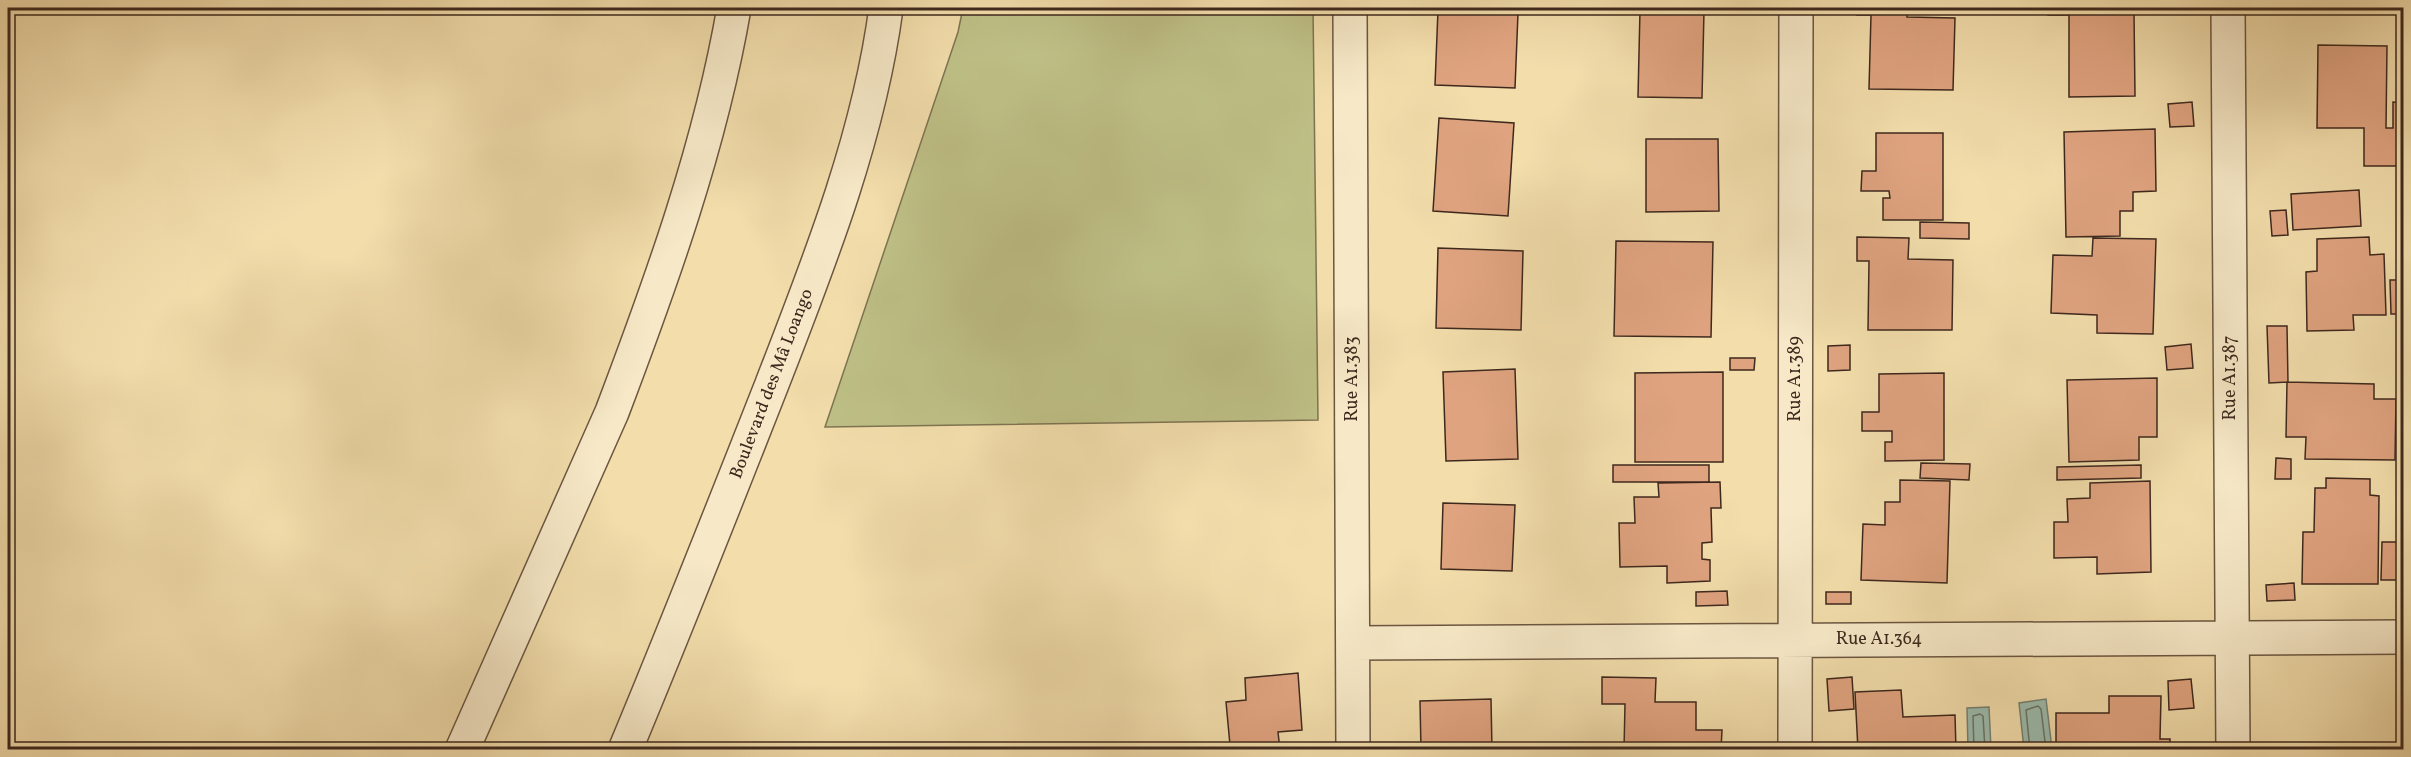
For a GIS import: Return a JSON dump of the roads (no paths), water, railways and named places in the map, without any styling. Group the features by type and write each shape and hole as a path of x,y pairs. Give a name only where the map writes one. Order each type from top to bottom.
{"street":[{"path":"462,750 612,412 631,361 703,150 734,8"},
{"name":"Boulevard des Mâ Loango","path":"625,750 696,580 812,280 859,136 886,8"},
{"name":"Rue A1.383","path":"1350,8 1353,750"},
{"name":"Rue A1.389","path":"1795,750 1793,640 1796,8"},
{"name":"Rue A1.387","path":"2228,8 2233,750"},
{"name":"Rue A1.364","path":"1354,643 2403,637"}],"water":[{"path":"2046,699 2052,749 2024,749 2019,703"},
{"path":"1989,707 1991,749 1968,749 1967,708"}]}
